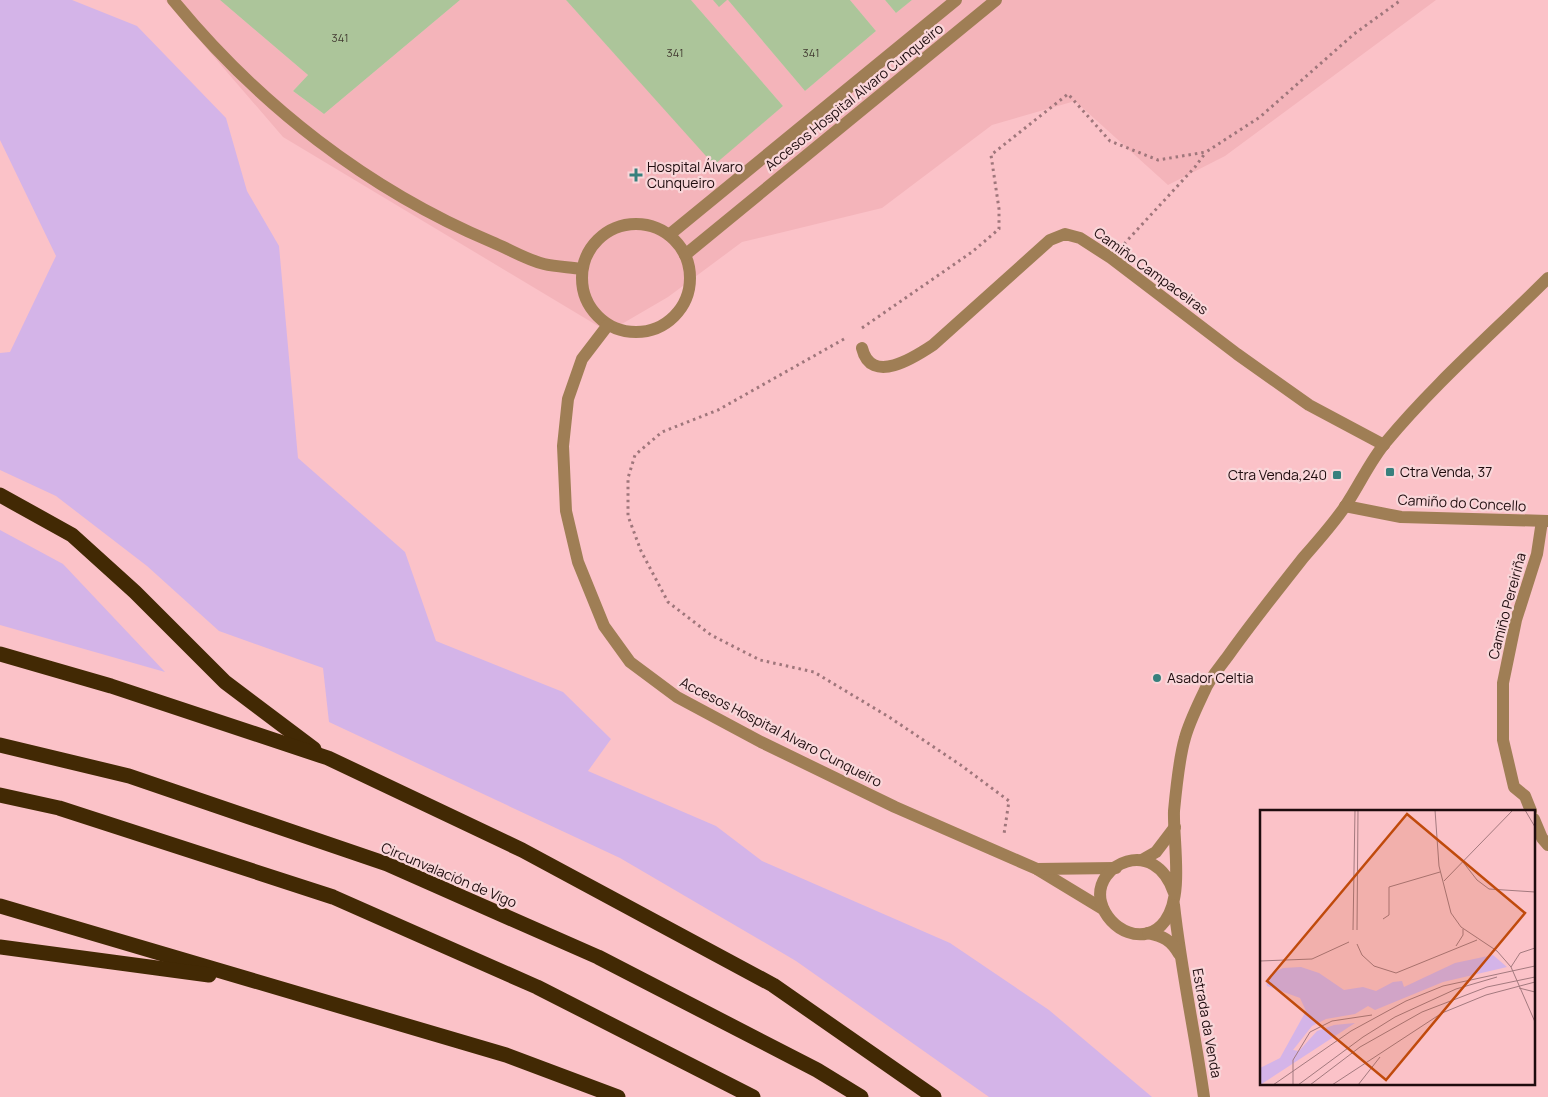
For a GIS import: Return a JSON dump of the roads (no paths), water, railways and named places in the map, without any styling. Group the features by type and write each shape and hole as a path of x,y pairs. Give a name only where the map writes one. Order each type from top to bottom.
{"highway":[{"path":"0,495 72,535 135,592 226,682 328,758"},
{"path":"0,654 111,686 328,758 522,850 774,985 934,1097"},
{"name":"Circunvalación de Vigo","path":"0,745 129,776 387,864 598,957 817,1070 860,1097"},
{"path":"0,795 59,808 333,896 537,987 753,1097"},
{"path":"0,906 506,1055 618,1097"},
{"path":"0,947 262,983"}],"street":[{"path":"172,0 196,28 269,102 322,143 390,189 459,228 536,261 582,269"},
{"name":"Accesos Hospital Alvaro Cunqueiro","path":"669,235 956,0"},
{"name":"Accesos Hospital Alvaro Cunqueiro","path":"685,255 996,0"},
{"path":"625,224 642,224 656,228 669,235 685,255 690,281 686,299 676,315 661,326 644,332 625,332 608,325 595,315 587,301 582,285 582,269 587,253 597,240 610,230 625,224"},
{"name":"Camiño Campaceiras","path":"862,348 864,356 871,363 881,366 896,367 913,358 933,345 1050,240 1065,234 1080,238 1112,258 1236,354 1309,405 1384,445"},
{"path":"1174,897 1169,877 1158,866 1142,860 1126,861 1112,870 1103,883 1100,900 1105,915 1116,928 1131,934 1148,933 1162,925 1172,912 1174,897 1174,811 1184,739 1205,689 1249,626 1345,506 1384,445 1413,412 1548,278"},
{"name":"Accesos Hospital Alvaro Cunqueiro","path":"608,325 582,358 568,399 563,446 566,511 578,562 604,626 630,662 677,697 761,742 895,807 1037,869 1103,909"},
{"name":"Camiño do Concello","path":"1345,506 1401,517 1545,521"},
{"name":"Camiño Pereiriña","path":"1531,810 1525,796 1514,787 1503,740 1503,683 1516,620 1537,554 1545,521"},
{"path":"1536,824 1542,838 1548,845"},
{"path":"1142,860 1156,852 1175,827"},
{"name":"Accesos Hospital Alvaro Cunqueiro","path":"1037,869 1116,868"},
{"name":"Estrada da Venda","path":"1174,897 1179,954 1195,1032 1204,1097"},
{"name":"Estrada da Venda","path":"1148,933 1162,936 1172,943 1179,954"}],"place":[{"name":"Hospital Álvaro Cunqueiro","path":"636,175"},
{"name":"Ctra Venda, 37","path":"1390,472"},
{"name":"Ctra Venda,240","path":"1337,475"},
{"name":"Asador Celtia","path":"1157,678"}]}
